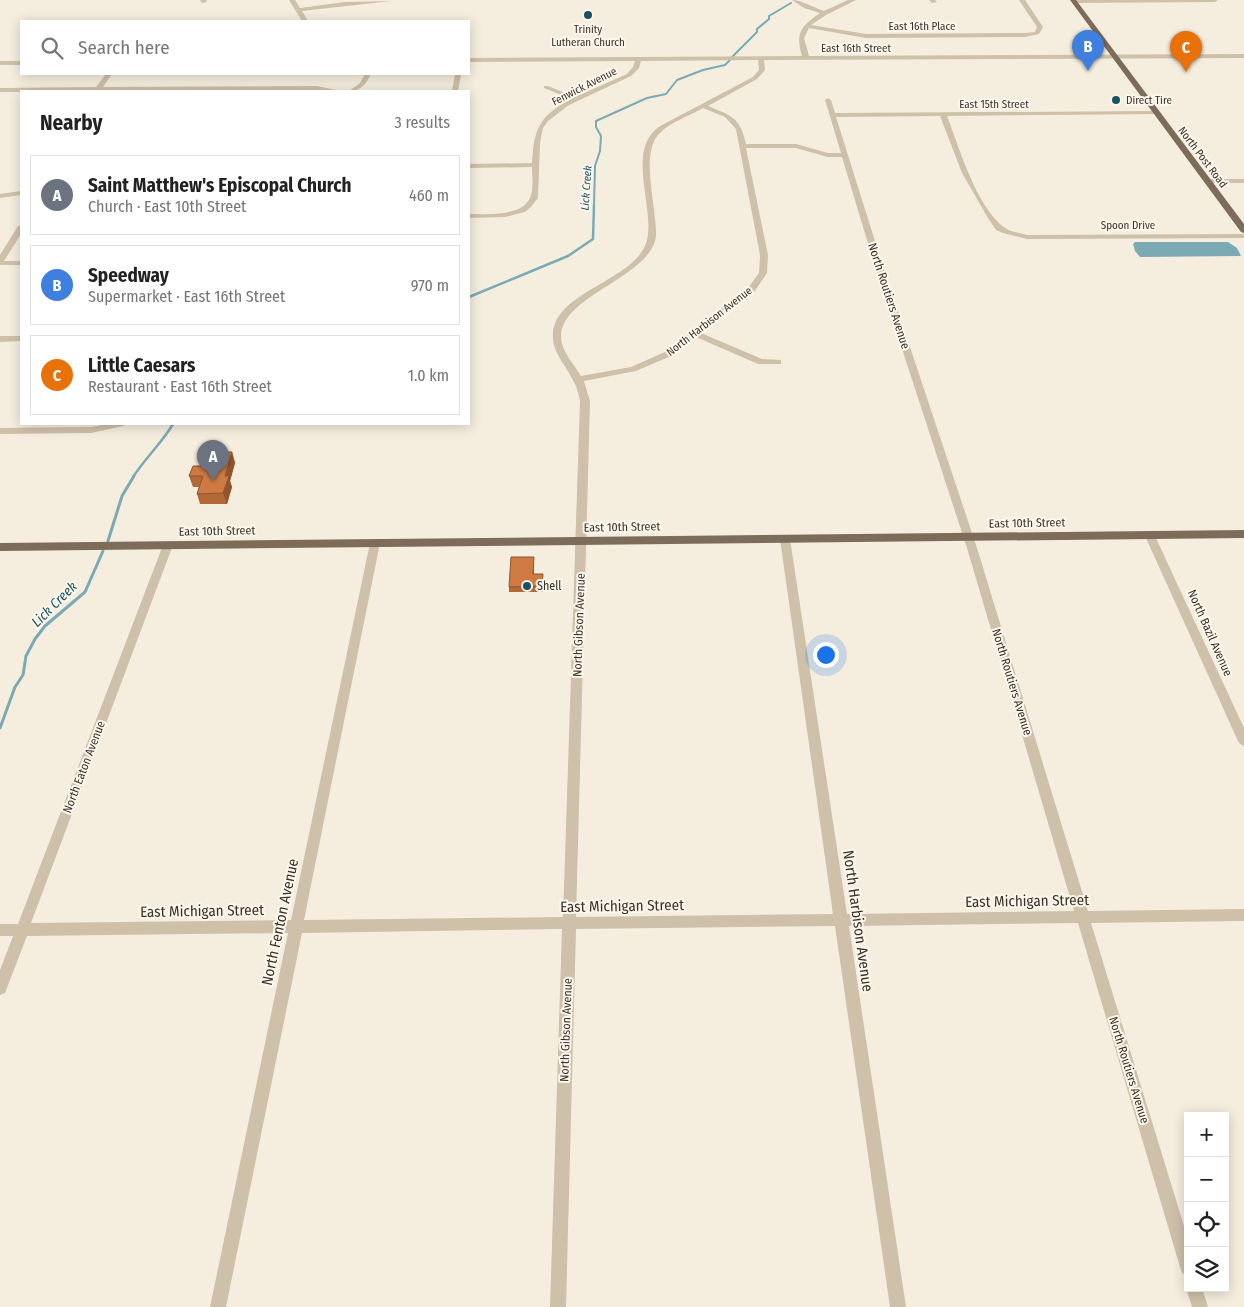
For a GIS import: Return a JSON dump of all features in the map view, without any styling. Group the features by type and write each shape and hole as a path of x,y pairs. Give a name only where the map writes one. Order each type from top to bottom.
{"main road":[{"name":"North Post Road","path":"1073,0 1244,230"},
{"name":"East 10th Street","path":"0,547 1244,534"}],"street":[{"path":"292,0 304,20"},
{"path":"795,0 806,7 826,12"},
{"path":"806,58 801,38 807,26 826,12 853,0"},
{"name":"East 16th Place","path":"807,26 871,36 1025,35 1038,32 1040,28 1022,0"},
{"path":"1073,0 1215,0"},
{"path":"297,10 352,3 389,1"},
{"name":"East 16th Street","path":"470,60 1244,56"},
{"name":"North Gibson Avenue","path":"558,1307 585,399 580,379 559,348 557,333 560,323 573,306 631,267 647,249 652,232 647,151 649,142 660,129 756,78 763,68 761,58"},
{"name":"Fenwick Avenue","path":"470,216 498,216 515,212 528,205 533,199 539,132 543,123 552,113 629,75 636,68 638,59"},
{"path":"0,63 20,63"},
{"path":"98,90 108,75"},
{"path":"354,90 362,85 367,75"},
{"path":"455,90 458,75"},
{"path":"546,87 578,100"},
{"path":"0,90 317,88 331,90"},
{"name":"North Routiers Avenue","path":"828,100 967,538 1184,1254"},
{"name":"North Harbison Avenue","path":"580,379 618,373 652,362 668,354 752,290 761,276 764,267 764,255 739,128 734,121 722,113 703,106"},
{"name":"East 15th Street","path":"832,115 1157,113"},
{"name":"Spoon Drive","path":"943,114 965,174 1005,233 1027,237 1244,236"},
{"path":"743,146 796,146 828,155 845,155"},
{"path":"470,166 536,165"},
{"path":"1208,181 1244,181"},
{"path":"0,196 20,193"},
{"path":"20,230 0,262 20,263"},
{"path":"695,333 761,362 778,362"},
{"path":"0,340 20,339"},
{"path":"0,430 91,430 115,425"},
{"name":"North Bazil Avenue","path":"1150,536 1244,742"},
{"name":"North Harbison Avenue","path":"785,539 898,1307"},
{"name":"North Fenton Avenue","path":"218,1307 375,543"},
{"name":"North Eaton Avenue","path":"0,988 168,545"},
{"name":"East Michigan Street","path":"0,930 1244,915"},
{"path":"1195,1292 1200,1307"}],"water":[{"path":"1135,242 1228,242 1237,248 1241,256 1140,257 1135,251 1133,244"}],"building":[{"path":"218,452 232,452 225,476 229,476 223,493 197,494 203,476 189,476 193,466 203,466 204,461 215,461"},
{"path":"511,557 534,557 533,574 543,574 542,586 509,587"}],"waterway":[{"name":"Lick Creek","path":"732,57 757,32 757,29 769,19 769,16 791,3"},
{"name":"Lick Creek","path":"594,206 595,166 600,151 601,136 596,127 596,121 647,98 666,94 677,80 703,70 725,65 730,60"},
{"name":"Lick Creek","path":"470,297 568,256 593,239 594,205"},
{"name":"Lick Creek","path":"133,477 172,425"},
{"name":"Lick Creek","path":"108,541 122,496 134,476"},
{"name":"Lick Creek","path":"0,728 15,687 23,675 26,656 35,639 45,626 85,592 103,551"}],"place":[{"name":"Trinity Lutheran Church","path":"588,15"},
{"name":"Speedway","path":"1088,71"},
{"name":"Little Caesars","path":"1186,72"},
{"name":"Direct Tire","path":"1116,100"},
{"name":"Saint Matthew's Episcopal Church","path":"213,481"},
{"name":"Shell","path":"527,586"}]}
